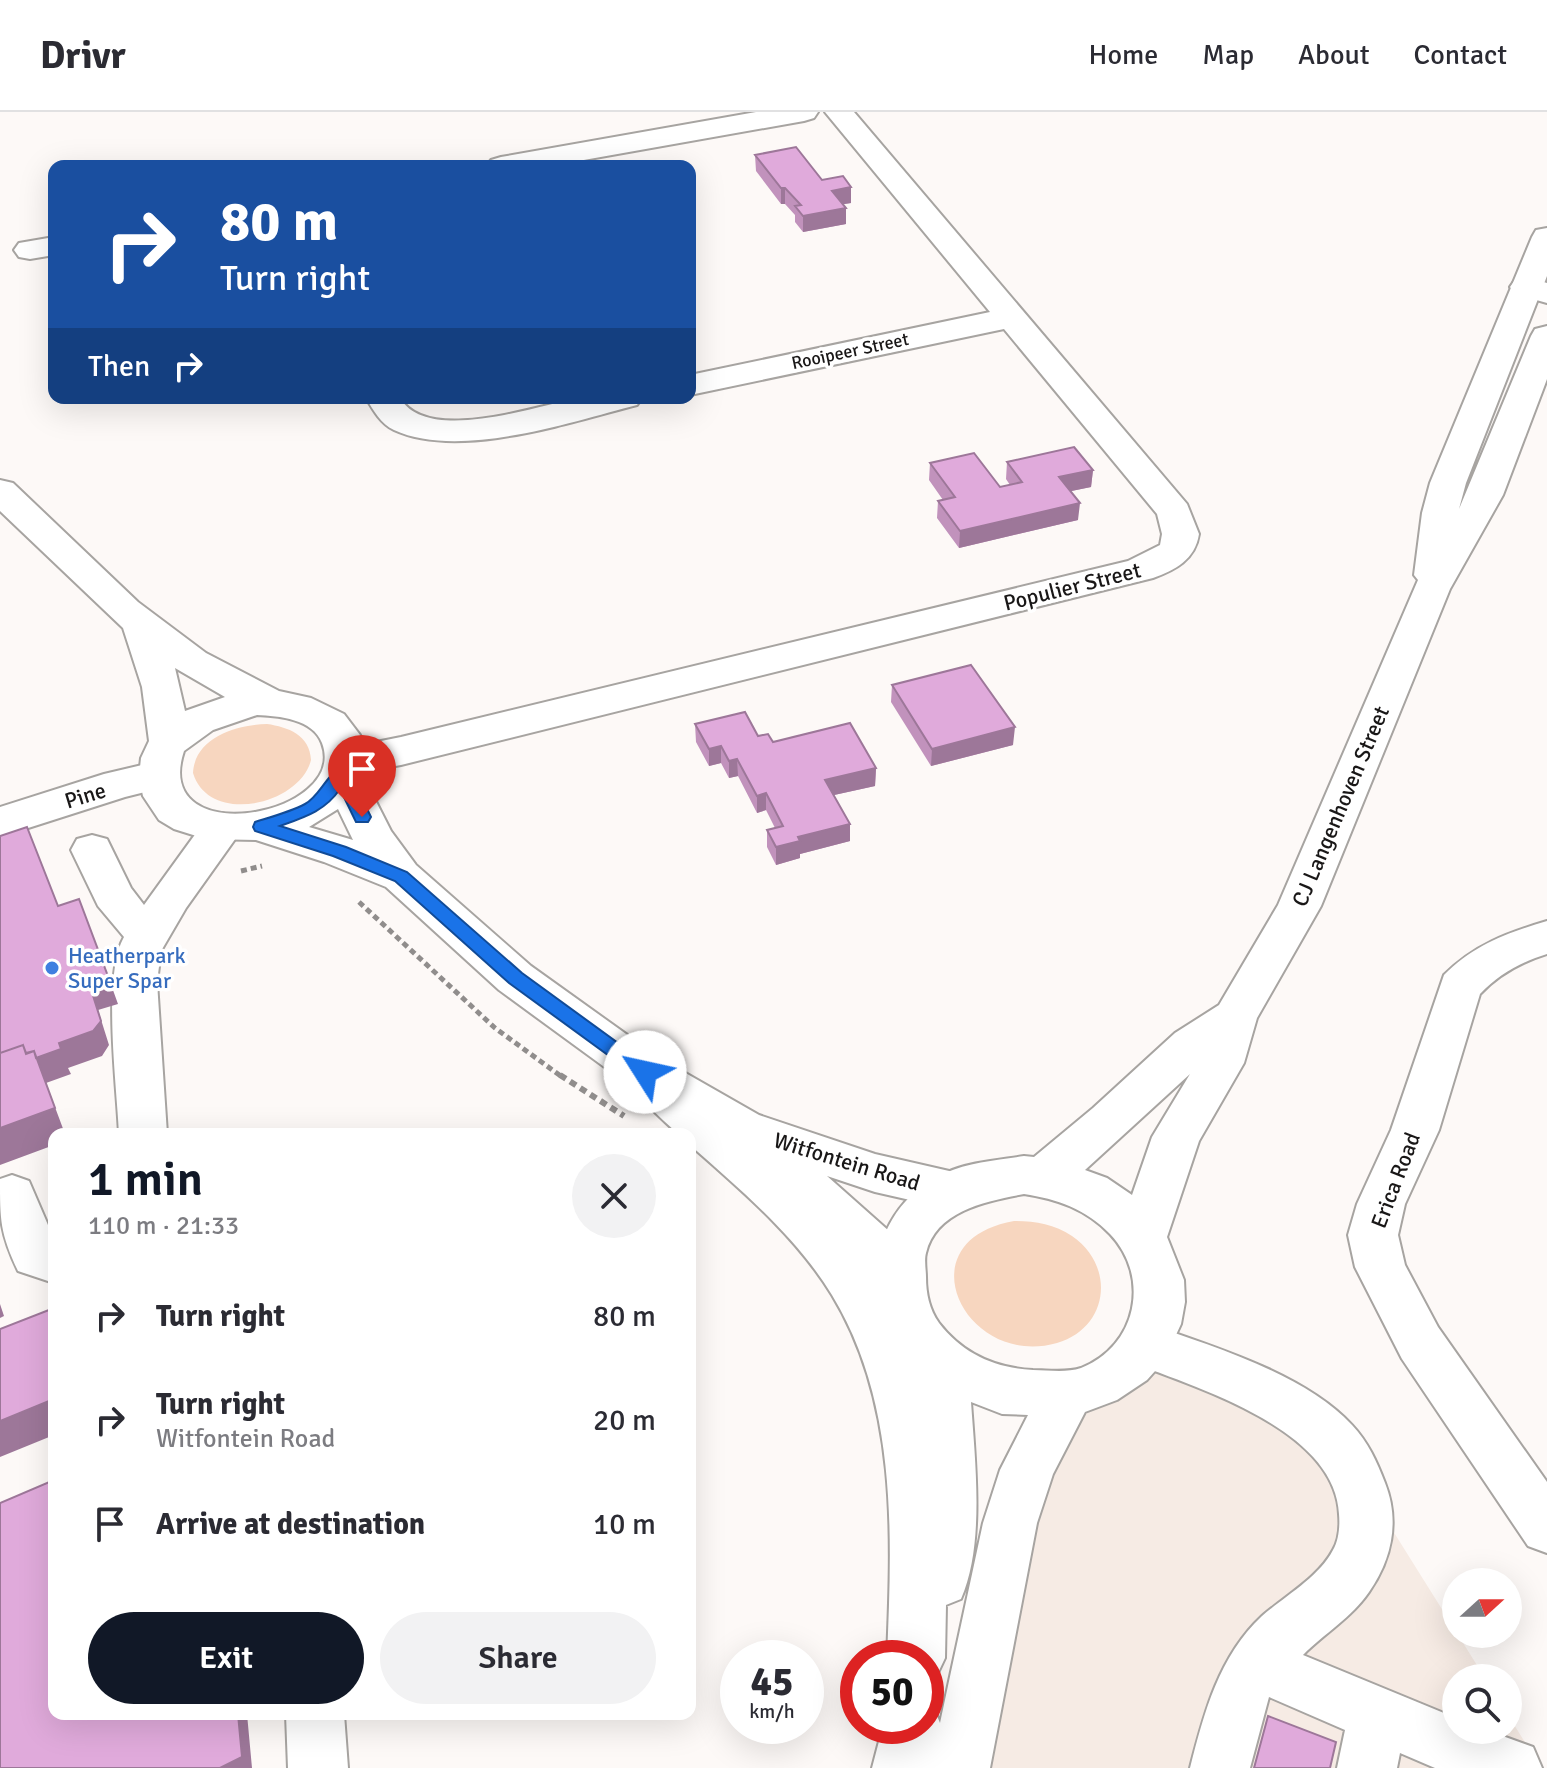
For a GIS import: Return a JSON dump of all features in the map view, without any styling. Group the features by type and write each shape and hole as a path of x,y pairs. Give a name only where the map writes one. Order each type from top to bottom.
{"main road":[{"path":"535,160 804,112"},
{"name":"Populier Street","path":"343,768 464,735 1140,570 1165,560 1176,551 1181,539 1180,524 1174,512 839,112"},
{"name":"CJ Langenhoven Street","path":"1431,589 1438,522 1448,483 1536,290 1547,237"},
{"name":"Rooipeer Street","path":"696,384 1010,318"},
{"name":"CJ Langenhoven Street","path":"1142,1237 1169,1153 1195,1103 1221,1063 1235,1017 1299,906 1431,589 1485,495 1547,336"},
{"path":"388,404 399,419 418,428 444,432 472,430 596,404"},
{"path":"2,495 142,628 205,672 270,702"},
{"path":"142,628 162,687 164,796 181,813 242,827 310,809 326,797 343,768 343,743 327,720 296,705 270,702 224,710 194,724 164,759"},
{"name":"Pine","path":"6,820 119,784 164,759"},
{"name":"Witfontein Road","path":"343,768 373,838 401,876 515,978 645,1072 742,1128 875,1173 954,1190"},
{"path":"143,1128 135,982 139,950 148,931 242,827"},
{"name":"Witfontein Road","path":"242,827 339,851 401,876"},
{"path":"92,850 118,905 127,917 148,931"},
{"name":"Erica Road","path":"1547,937 1508,950 1478,968 1460,987 1415,1130 1381,1204 1373,1235 1380,1267 1420,1343 1547,1528"},
{"name":"CJ Langenhoven Street","path":"1043,1177 1110,1121 1191,1045 1235,1017"},
{"path":"645,1072 681,1111 812,1229 838,1261 877,1329 904,1408 913,1451 918,1518 916,1640"},
{"name":"Witfontein Road","path":"742,1128 772,1159 898,1270"},
{"path":"1043,1177 1066,1182 1108,1203 1142,1237 1158,1270 1160,1309 1146,1345 1121,1371 1105,1382 1067,1394 1015,1395 989,1388 943,1364 917,1336 908,1320 901,1304 898,1270 902,1246 914,1223 932,1205 954,1190 987,1178 1043,1177"},
{"path":"12,1195 36,1256 48,1260"},
{"path":"1146,1345 1298,1411 1338,1445 1362,1489 1367,1520 1356,1565 1336,1589 1294,1625 1257,1664 1229,1730 1220,1768"},
{"path":"928,1640 949,1518 943,1364"},
{"path":"960,1768 1014,1509 1027,1470 1067,1394"},
{"path":"1257,1664 1372,1741 1512,1768"},
{"path":"315,1720 318,1768"},
{"path":"902,1768 908,1744"}],"path":[{"path":"234,873 262,866 273,867"},
{"path":"352,896 495,1028 592,1098 631,1120"}],"shaded area":[{"path":"267,724 290,730 307,744 311,760 303,776 273,798 254,803 234,804 217,800 202,790 193,773 201,750 231,730"},
{"path":"1014,1221 1044,1224 1065,1232 1086,1249 1096,1263 1100,1295 1096,1310 1087,1324 1074,1335 1057,1343 1024,1346 996,1338 973,1321 959,1299 954,1275 961,1252 980,1233"},
{"path":"1146,1345 1348,1459 1442,1609 1442,1648 1466,1648 1476,1664 1442,1664 1442,1744 1522,1744 1522,1737 1541,1768 960,1768 1027,1470"}],"building":[{"path":"796,147 822,180 843,176 851,187 832,191 846,208 803,216 795,206 801,205 785,188 781,188 755,155"},
{"path":"1074,447 1093,470 1059,477 1080,503 960,531 938,501 955,497 930,463 974,453 1000,487 1022,482 1007,462"},
{"path":"971,665 1015,727 932,749 892,685"},
{"path":"745,712 758,736 768,734 773,742 850,723 876,768 825,780 850,824 798,837 800,841 776,847 767,830 783,826 766,793 757,796 737,759 729,761 721,746 709,749 695,724"},
{"name":"Heatherpark Super Spar","path":"27,827 58,906 79,899 109,979 90,986 101,1021 93,1031 59,1043 61,1049 36,1058 34,1051 26,1053 23,1045 0,1053 0,836"},
{"path":"23,1045 26,1054 34,1051 55,1108 0,1128 0,1053"},
{"path":"48,1310 48,1401 0,1421 0,1329"},
{"path":"48,1483 48,1720 239,1720 242,1757 220,1768 0,1768 0,1503"},
{"path":"1268,1716 1336,1742 1330,1768 1254,1768"}],"place":[{"name":"Heatherpark Super Spar","path":"52,968"}],"route":[{"path":"362,817 341,774 326,797 310,809 262,827 339,851 401,876 515,978 645,1072"}]}
